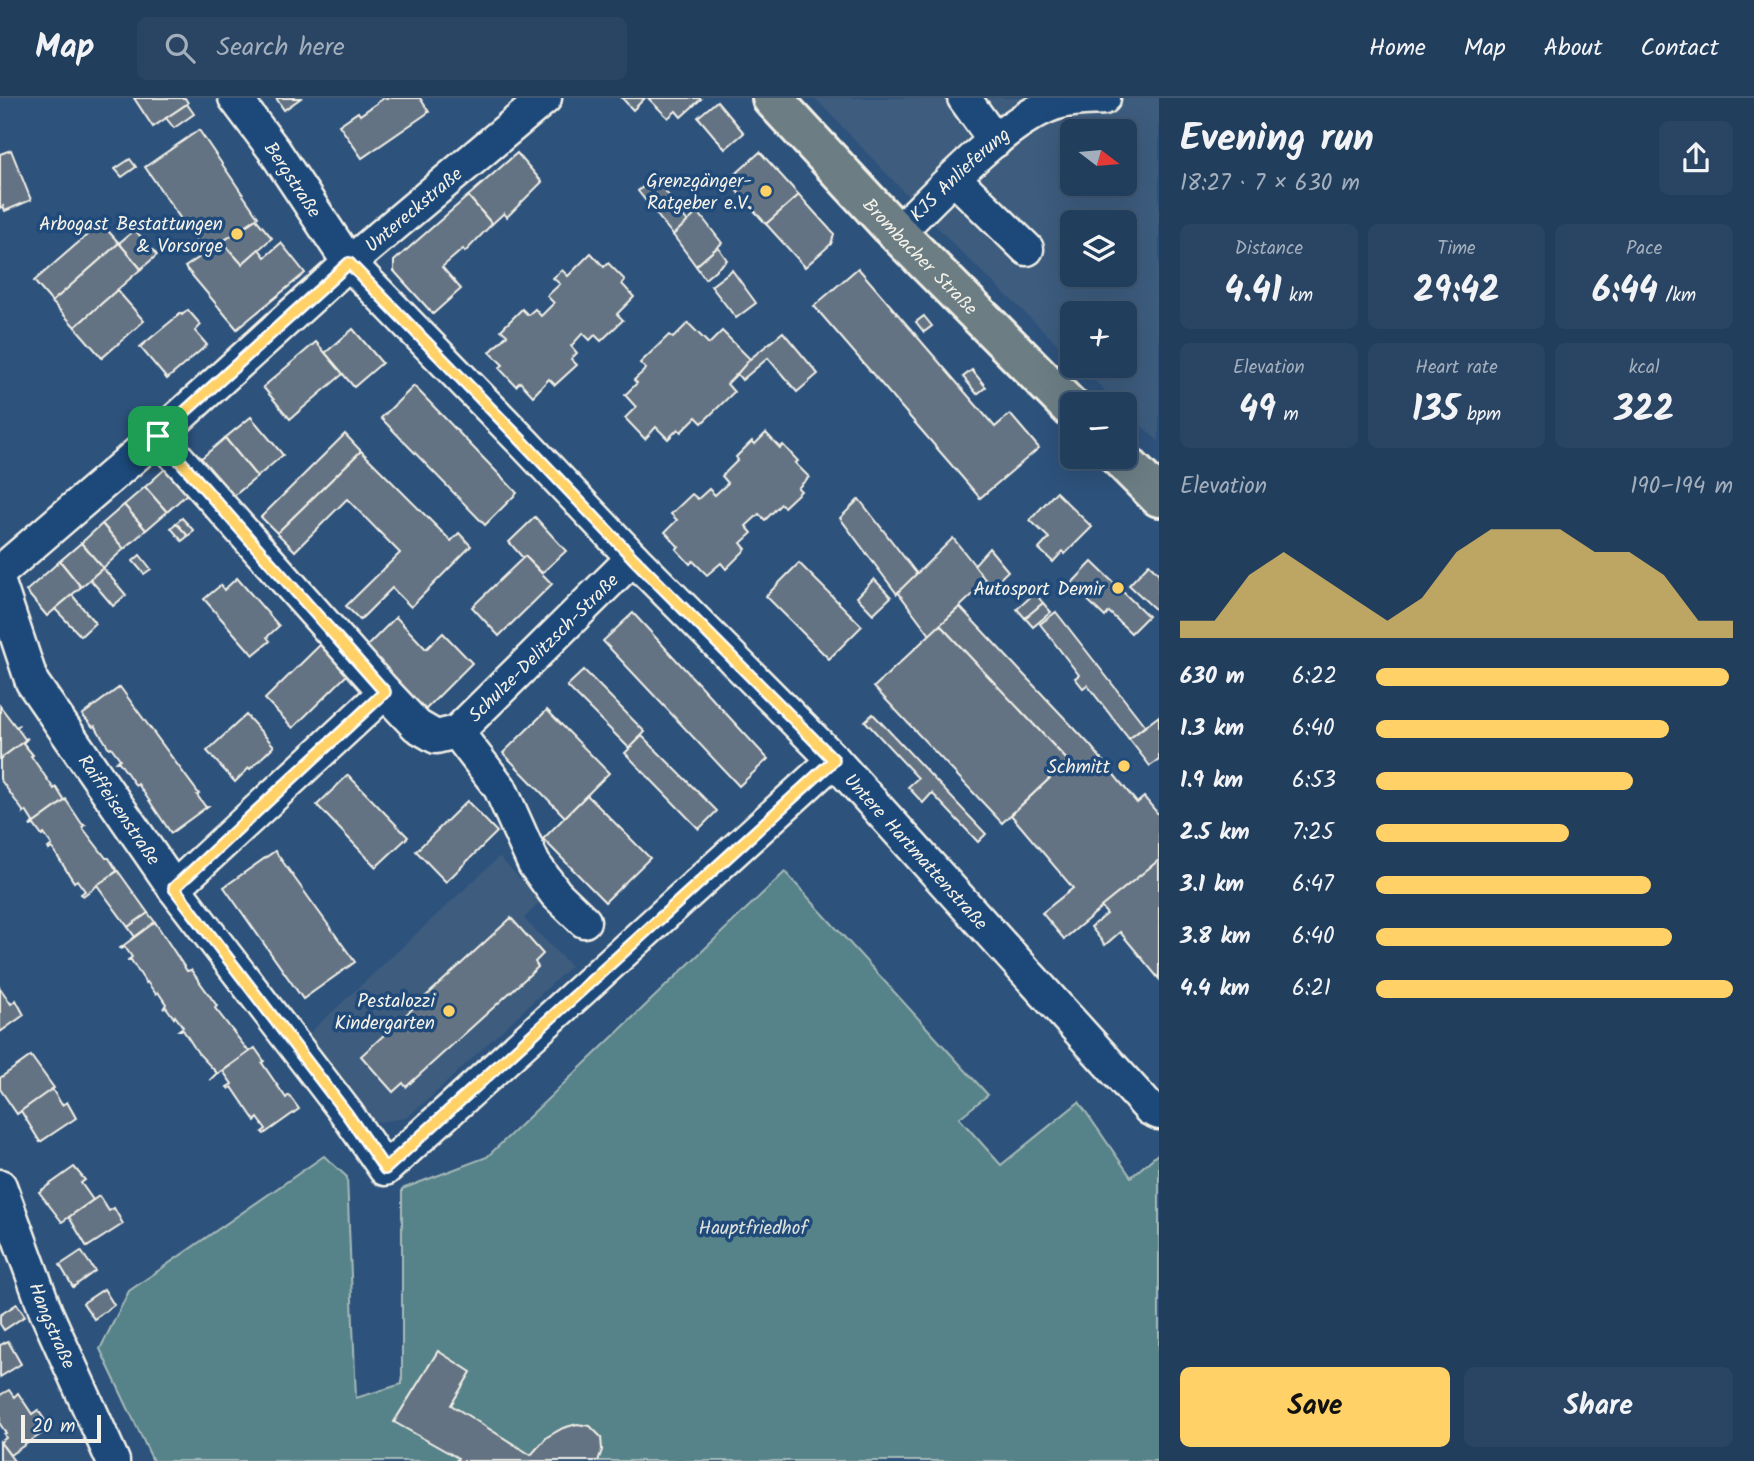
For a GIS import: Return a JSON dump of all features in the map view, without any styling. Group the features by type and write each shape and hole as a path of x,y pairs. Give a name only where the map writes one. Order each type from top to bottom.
{"main road":[{"name":"Brombacher Straße","path":"772,98 897,233 1060,397"},
{"path":"1131,469 1159,497"}],"street":[{"name":"Bergstraße","path":"235,98 274,150 349,263"},
{"name":"Untereckstraße","path":"0,572 158,436 349,263 545,98"},
{"path":"964,98 995,141"},
{"name":"KJS Anlieferung","path":"897,233 995,141 1038,111 1062,102 1104,98"},
{"path":"954,178 1027,249"},
{"name":"Untere Hartmattenstraße","path":"349,263 633,558 834,760 1150,1109 1159,1113"},
{"name":"Schulze-Delitzsch-Straße","path":"158,436 385,692 417,726 436,737 457,732 633,558"},
{"name":"Raiffeisenstraße","path":"0,586 32,682 174,888 347,1114 385,1169 834,760"},
{"path":"174,888 385,692"},
{"path":"457,732 499,788 534,864 556,894 584,921"},
{"name":"Hangstraße","path":"0,1186 46,1312 113,1461"}],"shaded area":[{"path":"815,98 1159,98 1159,442 1137,421 1137,392 1106,392 1092,378 1137,378 1137,301 1060,301 1060,347 955,246"},
{"path":"499,857 541,900 524,919 571,966 406,1118 379,1122 368,1119 305,1037"}],"green space":[{"name":"Hauptfriedhof","path":"785,872 988,1095 959,1118 1001,1165 1079,1102 1131,1177 1159,1153 1159,1461 153,1461 100,1349 129,1291 324,1156 347,1177 356,1398 402,1384 402,1189 487,1157"}],"building":[{"path":"134,98 185,98 188,103 153,127"},
{"path":"276,98 301,98 284,110"},
{"path":"384,98 420,98 429,112 362,158 339,125 358,112 360,115"},
{"path":"622,98 645,98 633,110"},
{"path":"648,98 701,99 681,117 676,111 668,118"},
{"path":"717,101 744,133 725,149 698,117"},
{"path":"187,104 194,114 174,128 166,118"},
{"path":"199,130 258,217 205,254 145,167"},
{"path":"11,150 31,200 5,211 3,206 0,208 0,154"},
{"path":"760,152 799,195 766,224 728,181"},
{"path":"517,153 542,182 507,217 504,213 492,224 468,196"},
{"path":"130,159 136,167 122,177 115,169"},
{"path":"655,177 688,222 673,235 638,191"},
{"path":"799,195 834,234 831,244 805,267 766,224"},
{"path":"468,196 492,224 465,252 463,249 442,267 461,289 433,314 394,271 394,261"},
{"path":"698,212 722,243 696,266 673,235"},
{"path":"256,219 272,238 242,264 222,242"},
{"path":"101,223 119,243 52,302 34,281"},
{"path":"135,230 157,255 141,269 119,243"},
{"path":"222,242 242,264 259,249 265,257 281,243 305,273 237,329 185,267"},
{"path":"119,243 141,269 75,327 52,302"},
{"path":"718,247 727,260 705,279 696,266"},
{"path":"591,253 604,267 608,263 625,280 622,284 634,297 617,314 623,320 601,341 595,335 590,340 583,333 571,346 577,353 571,359 577,365 555,385 549,379 533,396 520,382 516,386 499,368 503,365 490,352 507,335 501,330 522,309 528,315 535,309 541,316 554,303 547,296 560,284 553,278 562,270 568,276"},
{"path":"858,268 995,427 1010,414 1039,448 980,498 814,306"},
{"path":"732,270 756,303 736,318 711,286"},
{"path":"117,290 144,321 102,358 75,327"},
{"path":"188,310 201,325 195,331 207,345 167,379 140,347"},
{"path":"924,316 932,326 924,332 916,322"},
{"path":"688,323 709,344 722,331 751,360 727,384 734,392 702,423 696,417 681,432 678,429 668,439 656,427 645,439 625,418 636,407 625,395 637,383 634,380 646,369 640,363 669,335 673,338"},
{"path":"353,329 382,363 354,387 325,353"},
{"path":"783,332 818,374 797,392 768,358 742,380 737,374 750,359"},
{"path":"316,342 343,374 290,419 263,387"},
{"path":"972,370 986,387 977,394 963,377"},
{"path":"414,386 517,493 485,525 381,418"},
{"path":"251,417 283,455 257,477 225,438"},
{"path":"766,433 780,448 783,445 809,477 798,488 801,491 784,507 781,504 765,520 759,514 746,526 752,533 741,543 746,549 726,569 721,563 707,575 693,561 690,564 665,532 677,520 671,514 692,494 698,499 709,489 715,495 728,483 722,476 738,460 736,457 752,441 755,444"},
{"path":"345,434 361,451 277,533 261,517"},
{"path":"225,438 257,477 230,499 198,461"},
{"path":"361,451 451,541 459,533 471,546 411,607 392,588 360,620 346,606 400,553 347,499 295,551 277,533"},
{"path":"166,468 188,493 167,512 145,487"},
{"path":"145,487 167,512 146,530 124,505"},
{"path":"1056,492 1092,527 1053,562 1039,549 1049,538 1030,520"},
{"path":"859,499 917,574 897,594 840,518"},
{"path":"124,505 146,530 124,549 102,524"},
{"path":"535,517 566,551 542,573 509,542"},
{"path":"182,518 194,531 188,536 176,523"},
{"path":"176,523 188,536 182,541 171,528"},
{"path":"102,524 124,549 103,568 81,543"},
{"path":"953,538 987,581 930,635 898,592"},
{"path":"81,543 103,568 81,587 60,561"},
{"path":"989,548 1008,571 991,587 974,565"},
{"path":"140,555 151,569 144,574 133,561"},
{"path":"525,556 552,584 499,636 472,607"},
{"path":"60,561 81,587 47,616 26,591"},
{"path":"1092,562 1148,616 1131,633 1109,612 1105,617 1071,584"},
{"path":"799,563 862,626 829,659 766,596"},
{"path":"1149,564 1159,574 1158,612 1129,585"},
{"path":"103,568 126,595 113,606 90,579"},
{"path":"237,578 279,626 267,637 270,641 253,655 204,599 221,585 224,590"},
{"path":"874,579 891,597 873,614 857,597"},
{"path":"1035,593 1043,603 1025,618 1017,609"},
{"path":"72,595 95,623 81,636 55,609"},
{"path":"1043,603 1051,612 1033,627 1025,618"},
{"path":"960,607 1090,745 1137,803 1144,797 1159,815 1159,860 1064,939 1042,913 1073,888 1011,815 1068,761 940,625"},
{"path":"1056,612 1145,726 1129,739 1087,685 1083,688 1075,678 1079,675 1040,624"},
{"path":"633,613 768,759 739,786 603,641"},
{"path":"396,617 426,649 443,633 472,663 425,710 365,648"},
{"path":"940,625 1068,761 1002,823 874,687"},
{"path":"323,642 351,671 293,728 265,699"},
{"path":"584,670 645,732 629,748 567,686"},
{"path":"120,687 205,806 208,806 171,833 138,784 136,786 119,762 116,762 120,759 111,747 109,748 95,726 82,715"},
{"path":"0,706 16,727 18,726 25,739 28,738 0,759"},
{"path":"547,710 609,773 565,817 503,753"},
{"path":"873,714 986,834 978,842 932,793 923,803 908,787 918,778 865,721"},
{"path":"246,715 274,746 235,782 207,751"},
{"path":"1159,716 1159,760 1150,766 1129,739"},
{"path":"642,736 717,811 699,829 625,753"},
{"path":"27,739 23,743 33,755 31,756 54,789 56,787 64,800 67,799 30,826 33,822 26,811 23,813 0,779 0,759"},
{"path":"348,775 408,837 376,867 317,805"},
{"path":"587,795 650,858 605,902 543,839"},
{"path":"66,800 85,825 82,827 117,871 83,896 81,894 85,891 77,880 74,882 52,848 49,850 52,845 44,834 42,836 34,825 30,826"},
{"path":"467,801 497,832 446,882 416,851"},
{"path":"275,851 355,962 303,999 224,887"},
{"path":"1159,860 1159,979 1120,932 1105,945 1091,927 1107,914 1101,907"},
{"path":"118,871 148,913 128,927 97,885"},
{"path":"148,913 155,922 135,937 128,927"},
{"name":"Pestalozzi Kindergarten","path":"511,918 543,954 535,962 538,967 406,1087 403,1083 393,1092 361,1056"},
{"path":"155,922 187,971 191,970 217,1006 215,1008 249,1052 210,1080 217,1073 198,1053 183,1030 179,1030 183,1027 175,1016 174,1018 166,1007 163,1009 166,1004 158,992 156,994 146,983 131,960 128,960 132,957 125,947 120,948"},
{"path":"0,988 11,1004 16,1000 24,1015 0,1032"},
{"path":"255,1048 286,1098 289,1095 299,1109 264,1134 262,1132 266,1129 258,1118 255,1121 232,1087 227,1087 232,1084 223,1071"},
{"path":"31,1056 54,1088 17,1114 0,1089 0,1078"},
{"path":"52,1089 62,1105 67,1102 76,1118 40,1142 21,1111"},
{"path":"74,1167 85,1180 81,1183 93,1200 62,1222 39,1192"},
{"path":"99,1196 109,1211 114,1208 123,1224 87,1247 69,1217"},
{"path":"81,1251 95,1271 73,1287 60,1265"},
{"path":"104,1289 114,1305 94,1319 83,1303"},
{"path":"17,1304 25,1316 4,1330 0,1324 0,1315"},
{"path":"8,1341 21,1364 0,1377 0,1345"},
{"path":"438,1351 471,1372 451,1405 531,1455 547,1437 563,1428 577,1424 590,1426 601,1437 602,1450 598,1461 456,1461 458,1458 394,1422"},
{"path":"9,1390 14,1397 18,1393 32,1414 38,1410 50,1428 10,1455 0,1442 6,1438 6,1433 0,1424 0,1395"},
{"path":"0,1442 14,1461 0,1461"}],"place":[{"name":"Grenzgänger- Ratgeber e.V.","path":"766,191"},
{"name":"Arbogast Bestattungen & Vorsorge","path":"237,234"},
{"name":"Autosport Demir","path":"1118,588"},
{"name":"Schmitt","path":"1124,766"},
{"name":"Pestalozzi Kindergarten","path":"449,1011"}],"route":[{"path":"349,263 633,558 834,760 788,805 385,1169 347,1114 174,888 385,692 158,436 349,263"}]}
